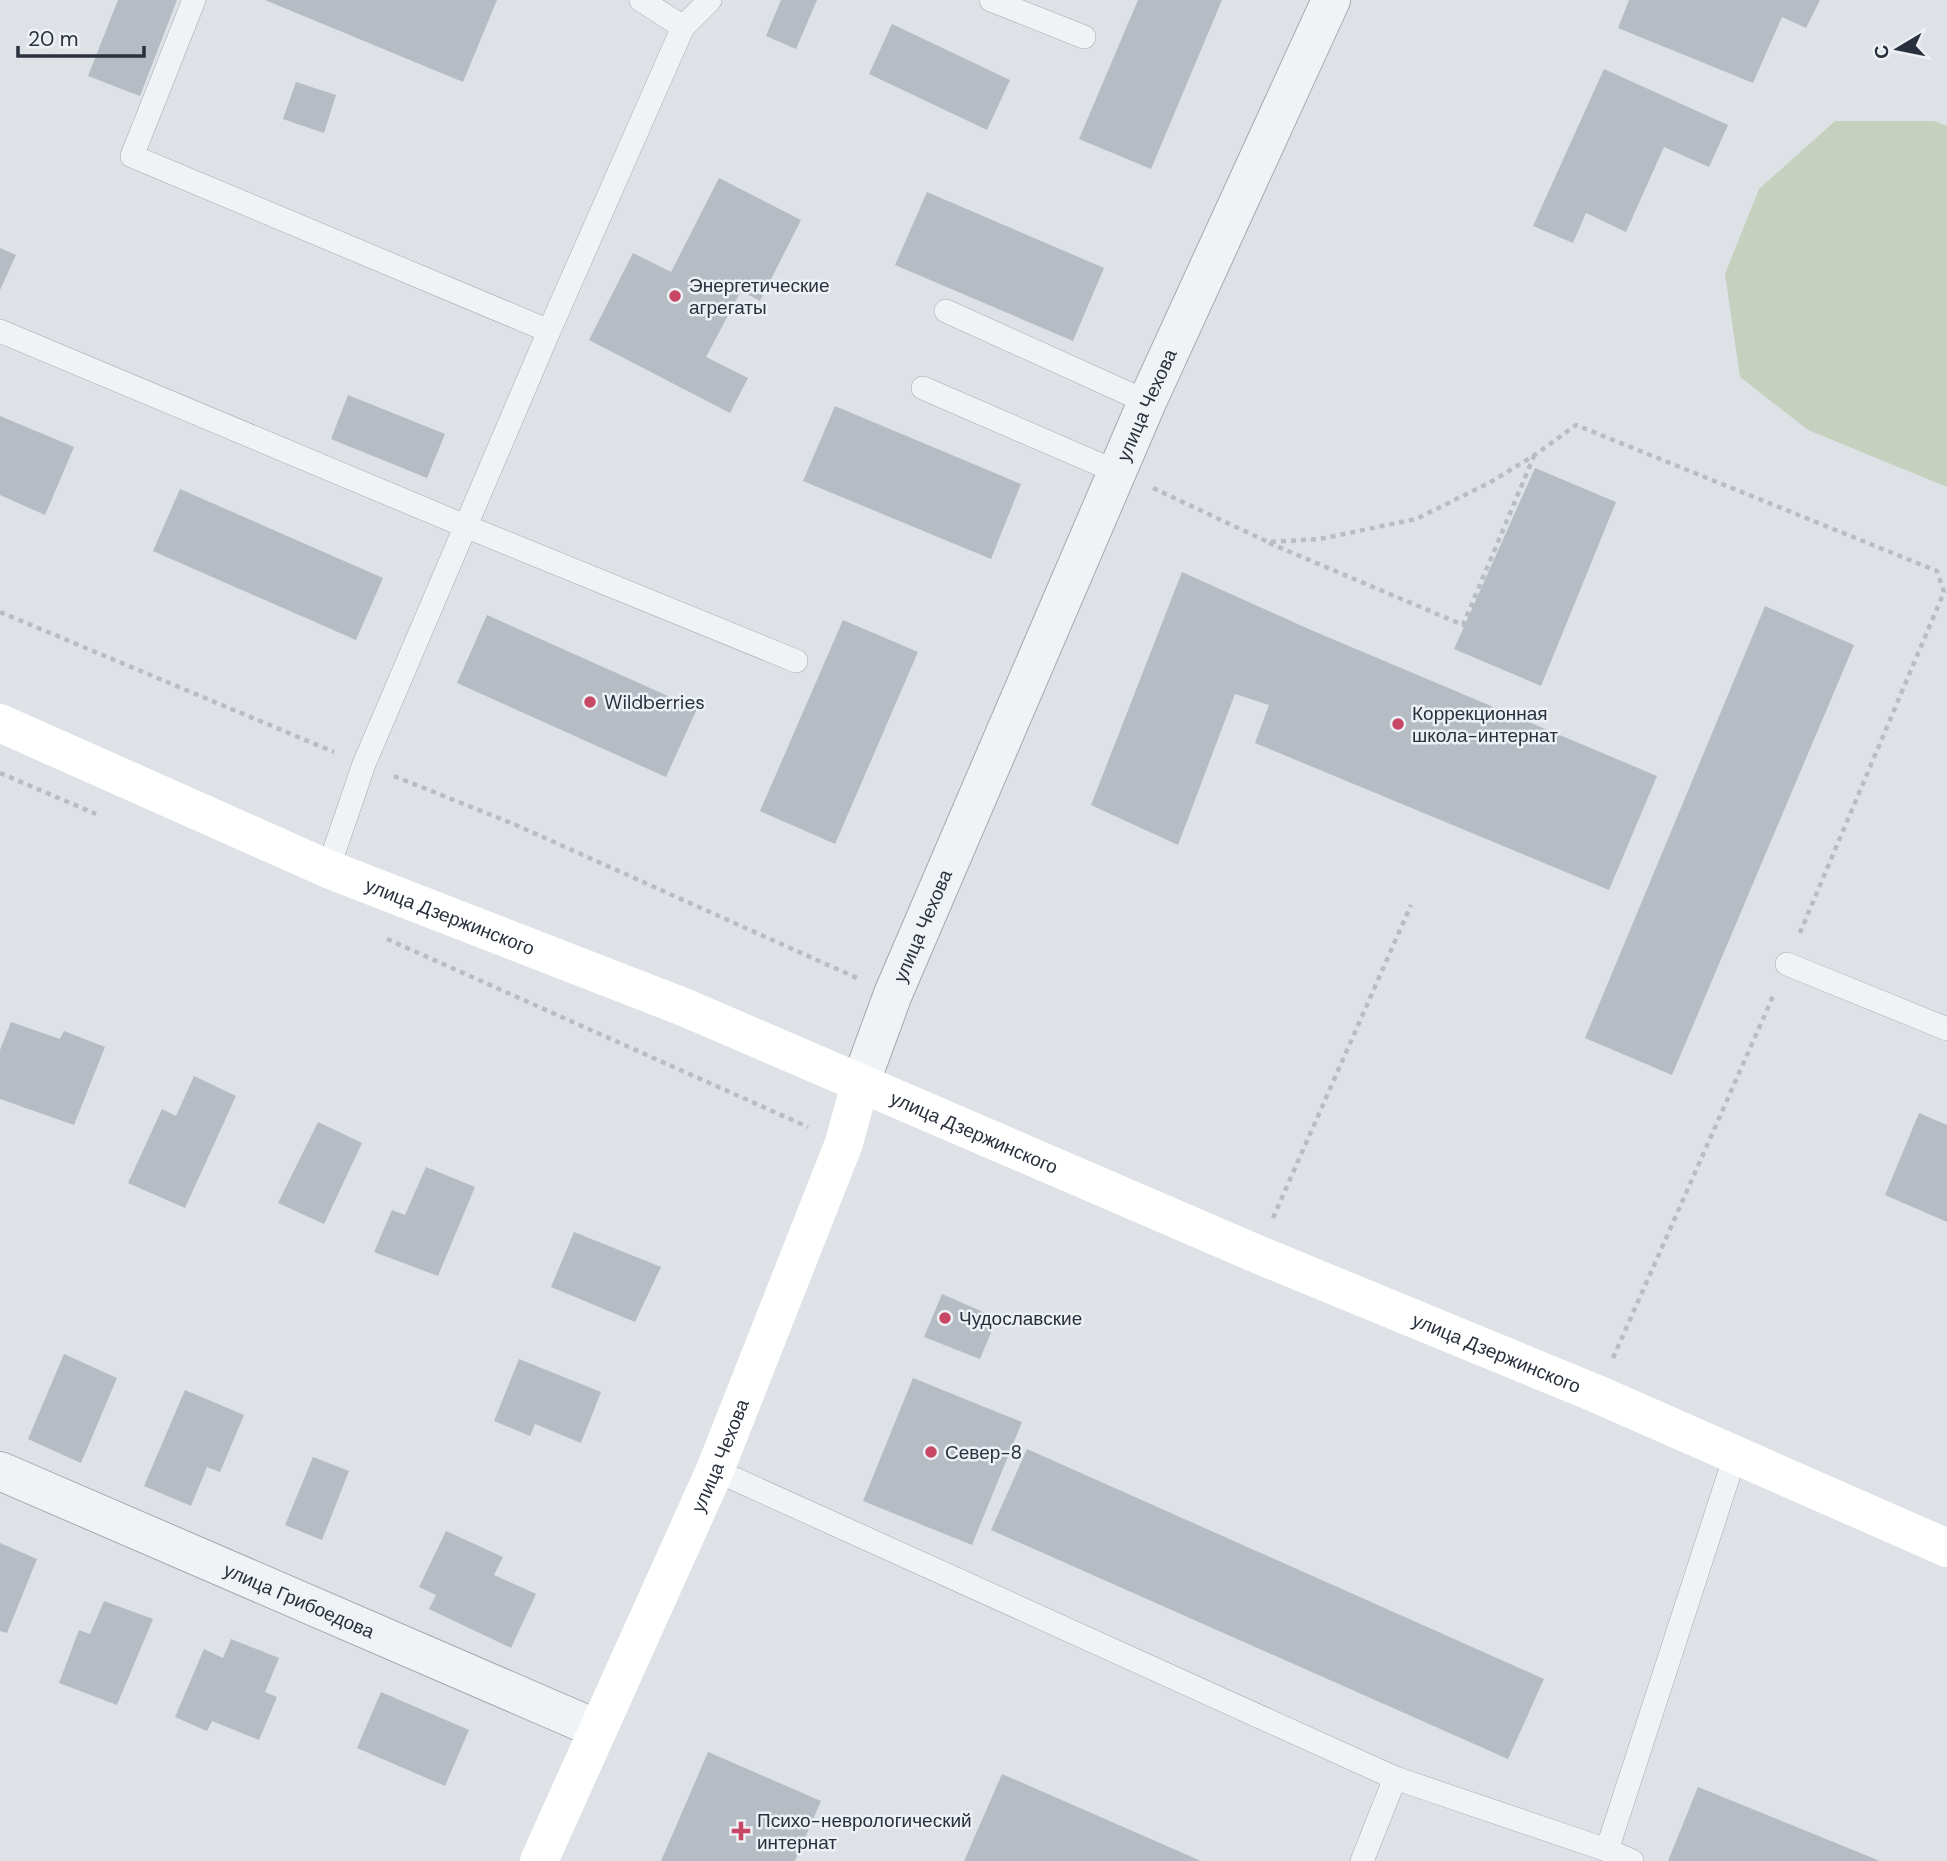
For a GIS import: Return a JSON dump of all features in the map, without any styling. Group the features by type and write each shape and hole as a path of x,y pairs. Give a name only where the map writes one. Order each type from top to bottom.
{"main road":[{"name":"улица Дзержинского","path":"0,723 328,869 686,1009 1257,1254 1597,1394 1947,1548"},
{"name":"улица Чехова","path":"538,1861 715,1470 844,1143 860,1084"}],"street":[{"name":"улица Чехова","path":"860,1084 893,994 1146,402 1331,0"},
{"name":"улица Грибоедова","path":"0,1471 597,1729"}],"lane":[{"path":"194,0 132,156 549,331"},
{"path":"640,0 683,27"},
{"path":"328,869 364,764 549,331 683,27 709,0"},
{"path":"990,0 1084,37"},
{"path":"946,311 1146,402"},
{"path":"0,331 796,661"},
{"path":"923,388 1117,472"},
{"path":"1787,964 1947,1029"},
{"path":"1607,1850 1735,1456"},
{"path":"715,1470 1395,1778 1607,1850 1632,1861"},
{"path":"1362,1861 1395,1778"}],"path":[{"path":"1268,542 1320,539 1416,519 1489,483 1535,455 1576,425 1937,571 1944,592 1787,964 1597,1394"},
{"path":"1117,472 1268,542 1463,625 1535,455"},
{"path":"0,612 516,825 893,994"},
{"path":"0,773 101,816"},
{"path":"1257,1254 1411,905"},
{"path":"379,936 844,1143"}],"green space":[{"path":"1835,121 1934,121 1947,126 1947,487 1808,430 1740,377 1725,274 1759,189"}],"building":[{"path":"118,0 177,0 140,96 88,76"},
{"path":"265,0 497,0 463,82"},
{"path":"781,0 817,0 796,49 766,36"},
{"path":"1138,0 1222,0 1151,169 1079,139"},
{"path":"1629,0 1820,0 1806,28 1782,17 1753,83 1618,28"},
{"path":"892,24 1010,80 987,130 869,74"},
{"path":"1604,69 1728,125 1709,167 1664,147 1626,232 1586,213 1573,243 1533,226"},
{"path":"296,82 336,95 324,133 283,119"},
{"name":"Энергетические агрегаты","path":"719,178 801,220 760,301 741,291 706,357 748,378 730,413 589,340 633,253 671,272"},
{"path":"927,192 1104,268 1073,341 895,265"},
{"path":"0,248 16,255 0,290"},
{"path":"348,395 445,434 427,478 331,439"},
{"path":"835,406 1021,484 991,559 803,481"},
{"path":"0,416 74,447 45,515 0,495"},
{"path":"1535,468 1616,502 1541,686 1454,649"},
{"path":"180,489 383,578 356,640 153,551"},
{"name":"Коррекционная школа-интернат","path":"1182,572 1311,630 1657,776 1609,890 1255,743 1269,705 1235,694 1178,845 1091,805"},
{"path":"1765,606 1854,645 1672,1075 1585,1038"},
{"path":"487,615 697,709 666,777 457,683"},
{"path":"843,620 918,652 835,844 760,811"},
{"path":"11,1022 60,1039 64,1031 105,1047 74,1125 0,1099 0,1050"},
{"path":"194,1076 236,1096 185,1208 128,1183 162,1109 176,1116"},
{"path":"1919,1113 1947,1125 1947,1222 1885,1195"},
{"path":"318,1122 362,1143 324,1224 278,1203"},
{"path":"426,1167 475,1187 438,1276 374,1252 392,1210 405,1215"},
{"path":"574,1232 661,1267 635,1322 551,1287"},
{"path":"942,1294 997,1318 980,1359 924,1337"},
{"path":"64,1354 117,1378 81,1463 28,1439"},
{"path":"519,1359 601,1392 581,1443 535,1424 530,1436 494,1421"},
{"path":"913,1378 1022,1422 972,1545 863,1501"},
{"path":"185,1390 244,1415 220,1472 207,1467 191,1506 144,1486"},
{"path":"1027,1449 1544,1679 1508,1759 991,1530"},
{"path":"313,1457 349,1471 322,1540 285,1525"},
{"path":"446,1531 503,1557 494,1575 536,1594 511,1648 429,1609 436,1595 419,1587"},
{"path":"0,1543 37,1559 7,1633 0,1631"},
{"path":"104,1601 153,1619 117,1705 59,1683 79,1630 90,1634"},
{"path":"231,1639 279,1658 265,1692 277,1697 259,1740 212,1721 207,1731 175,1717 204,1649 223,1658"},
{"path":"381,1692 469,1730 445,1786 357,1748"},
{"name":"Психо-неврологический интернат","path":"708,1752 821,1801 795,1861 661,1861"},
{"name":"Психо-неврологический интернат","path":"1002,1774 1201,1861 964,1861"},
{"path":"1698,1787 1880,1861 1668,1861"}],"place":[{"name":"Энергетические агрегаты","path":"675,296"},
{"name":"Wildberries","path":"590,702"},
{"name":"Коррекционная школа-интернат","path":"1398,724"},
{"name":"Чудославские","path":"945,1318"},
{"name":"Север-8","path":"931,1452"},
{"name":"Психо-неврологический интернат","path":"741,1831"}]}
